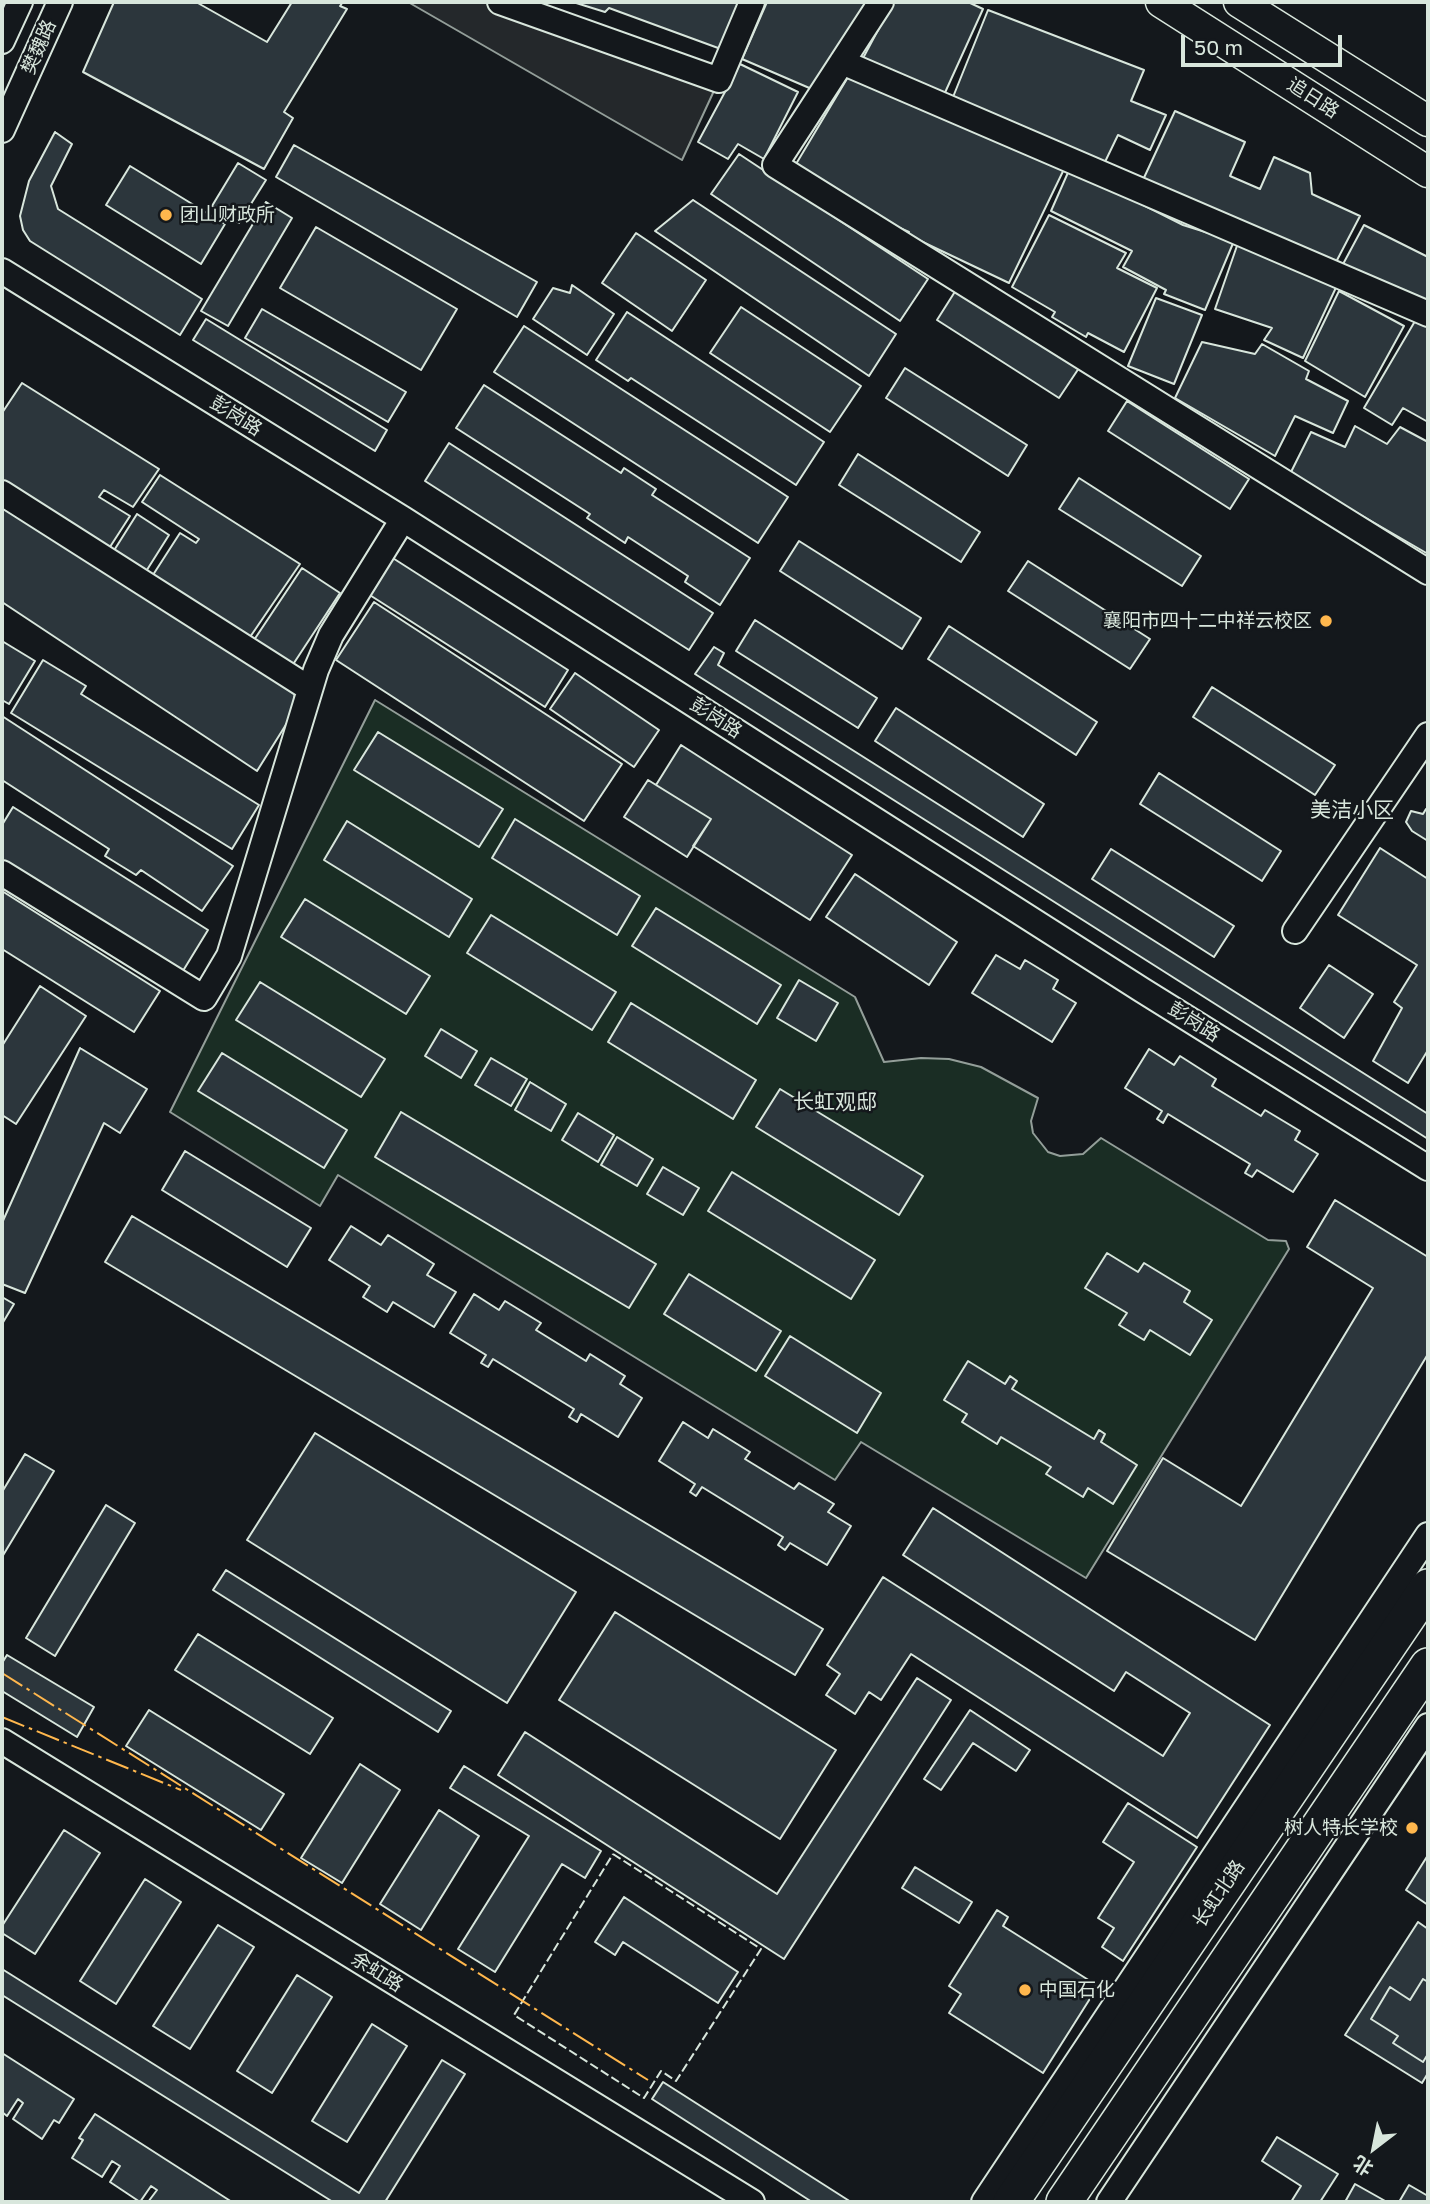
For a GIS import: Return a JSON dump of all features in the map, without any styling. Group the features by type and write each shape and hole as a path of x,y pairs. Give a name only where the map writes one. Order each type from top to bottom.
{"highway":[{"name":"长虹北路","path":"1011,2202 1428,1587"},
{"path":"1064,2202 1428,1666"}],"main road":[{"name":"追日路","path":"1161,2 1428,172"},
{"path":"1239,2 1428,121"}],"street":[{"name":"樊魏路","path":"2,41 20,2"},
{"name":"樊魏路","path":"2,130 60,2"},
{"path":"500,2 719,80 752,2"},
{"path":"881,2 775,165 1428,572"},
{"path":"842,62 1428,314"},
{"name":"彭岗路","path":"2,271 403,519 1142,990 1428,1168"},
{"path":"2,493 310,690"},
{"path":"2,873 204,998 229,956 310,690 331,635 403,519"},
{"path":"1295,931 1428,735"},
{"path":"984,2202 1428,1535"},
{"path":"1110,2202 1428,1726"},
{"name":"余虹路","path":"2,1741 752,2202"}],"green space":[{"path":"375,700 855,997 884,1062 921,1058 949,1059 981,1067 1038,1098 1031,1121 1033,1133 1048,1152 1060,1156 1083,1154 1101,1138 1268,1240 1286,1241 1289,1249 1086,1578 861,1442 835,1480 338,1175 320,1206 170,1112"}],"shaded area":[{"path":"408,2 500,2 719,80 682,160"}],"building":[{"path":"114,2 196,2 267,42 292,2 343,2 340,6 347,9 284,112 293,118 264,169 83,72"},
{"path":"573,2 750,2 729,52 609,8 605,12"},
{"path":"767,2 868,2 814,90 742,59"},
{"path":"893,2 968,2 983,9 943,97 862,60"},
{"path":"988,10 1144,70 1131,101 1166,115 1150,150 1118,135 1103,166 951,102"},
{"path":"740,64 798,92 764,159 738,144 728,159 698,142"},
{"path":"851,72 1067,163 1009,283 908,235 909,232 849,206 793,169"},
{"path":"1175,111 1245,142 1230,176 1260,189 1274,157 1310,173 1312,194 1360,216 1335,264 1142,182"},
{"path":"55,132 72,144 51,186 58,209 202,299 180,335 30,241 23,230 20,216 29,181"},
{"path":"294,145 537,282 517,317 276,177"},
{"path":"739,154 928,279 900,321 711,194"},
{"path":"238,163 266,180 239,223 212,206"},
{"name":"团山财政所","path":"130,166 225,224 201,264 106,205"},
{"path":"1070,168 1183,225 1234,241 1205,310 1164,294 1166,290 1123,267 1132,251 1051,211"},
{"path":"693,200 896,334 869,376 655,231"},
{"path":"266,202 292,218 228,326 201,311"},
{"path":"1049,215 1126,253 1117,268 1157,288 1124,352 1088,333 1086,337 1052,317 1055,312 1012,287"},
{"path":"1364,225 1428,257 1428,308 1417,302 1418,296 1389,287 1342,266"},
{"path":"316,227 457,309 421,370 280,288"},
{"path":"636,233 706,280 672,331 602,283"},
{"path":"1239,240 1340,279 1303,358 1264,340 1272,328 1215,309"},
{"path":"572,285 614,314 587,355 533,319 553,288 570,293"},
{"path":"956,290 1079,368 1059,398 937,320"},
{"path":"1339,291 1404,326 1365,397 1305,361"},
{"path":"1156,298 1202,315 1174,384 1128,366"},
{"path":"741,307 861,386 830,432 710,353"},
{"path":"262,309 406,392 388,422 245,338"},
{"path":"627,312 824,442 796,485 631,378 628,381 596,360"},
{"path":"1418,316 1428,322 1428,422 1403,408 1392,425 1364,408"},
{"path":"206,319 387,430 375,451 193,340"},
{"path":"524,326 788,497 758,543 494,372"},
{"path":"1202,342 1255,354 1262,344 1309,371 1306,379 1348,401 1333,433 1295,416 1275,456 1175,398"},
{"path":"905,368 1027,445 1008,476 886,398"},
{"path":"22,383 159,469 133,507 104,490 99,497 130,516 108,550 2,483 2,413"},
{"path":"484,385 621,473 624,468 656,489 652,495 750,558 720,605 685,582 688,576 628,537 625,543 587,518 590,514 456,428"},
{"path":"1127,401 1249,479 1230,509 1108,431"},
{"path":"1355,426 1387,444 1400,427 1428,442 1428,554 1290,474 1311,432 1345,447"},
{"path":"449,443 713,613 689,650 425,481"},
{"path":"858,454 980,532 961,562 839,485"},
{"path":"160,475 300,564 248,640 151,578 180,533 196,543 199,539 142,502"},
{"path":"1079,478 1201,556 1182,586 1059,509"},
{"path":"2,501 295,692 292,715 257,771 2,602"},
{"path":"137,514 169,535 145,573 113,552"},
{"path":"799,541 921,618 902,649 780,571"},
{"path":"388,555 568,670 545,707 365,592"},
{"path":"1028,561 1150,639 1130,669 1008,591"},
{"path":"302,568 340,593 290,669 252,643"},
{"path":"374,602 622,764 584,821 336,660"},
{"path":"755,620 877,698 858,728 736,651"},
{"path":"949,626 1097,722 1076,755 928,659"},
{"path":"2,641 35,661 9,704 2,700"},
{"path":"714,647 724,653 718,665 1428,1114 1428,1139 695,674"},
{"path":"43,660 86,686 81,694 259,805 232,849 11,713"},
{"path":"575,673 659,730 634,767 550,709"},
{"path":"1212,687 1335,765 1315,795 1193,717"},
{"path":"896,708 1044,804 1023,837 875,741"},
{"path":"2,716 233,866 202,911 141,870 136,875 105,856 109,849 2,780"},
{"path":"378,732 503,809 479,847 354,770"},
{"path":"681,745 852,855 810,920 693,846 711,819 656,785"},
{"path":"1159,773 1281,851 1262,881 1140,804"},
{"path":"648,780 711,819 687,857 624,817"},
{"path":"13,807 208,930 178,979 2,867 2,825"},
{"path":"1426,809 1428,841 1412,831 1406,822 1411,811 1423,814"},
{"path":"515,819 640,896 617,935 492,858"},
{"path":"347,821 472,899 449,937 324,860"},
{"path":"1380,848 1428,879 1428,1050 1408,1083 1373,1061 1402,1008 1394,1002 1417,965 1338,915"},
{"path":"1111,849 1234,926 1214,957 1092,879"},
{"path":"855,874 957,942 929,985 826,917"},
{"path":"2,891 160,991 134,1032 2,949"},
{"path":"305,899 430,976 406,1014 281,937"},
{"path":"656,908 781,985 757,1024 632,946"},
{"path":"491,915 616,992 592,1030 467,953"},
{"path":"996,955 1020,969 1025,960 1058,980 1053,989 1076,1003 1052,1042 972,993"},
{"path":"1329,965 1373,994 1344,1038 1300,1008"},
{"path":"799,980 838,1003 816,1041 777,1018"},
{"path":"260,982 385,1059 361,1097 236,1020"},
{"path":"40,986 86,1016 16,1124 2,1115 2,1046"},
{"path":"631,1003 756,1080 733,1119 608,1042"},
{"path":"441,1029 477,1051 461,1078 425,1056"},
{"path":"80,1048 147,1089 120,1133 104,1123 25,1293 2,1284 2,1223"},
{"path":"1149,1049 1174,1065 1180,1056 1216,1079 1212,1086 1261,1116 1265,1110 1300,1131 1295,1140 1318,1154 1293,1192 1257,1170 1252,1177 1245,1173 1250,1164 1168,1114 1163,1123 1157,1119 1162,1111 1125,1088"},
{"path":"222,1053 347,1130 324,1168 198,1091"},
{"path":"491,1058 527,1079 511,1106 475,1085"},
{"path":"530,1082 566,1104 551,1131 515,1110"},
{"path":"780,1089 923,1176 899,1215 756,1127"},
{"path":"401,1112 656,1264 629,1308 375,1157"},
{"path":"578,1113 614,1135 598,1162 562,1140"},
{"path":"617,1137 653,1159 637,1186 601,1165"},
{"path":"185,1151 311,1228 287,1267 162,1190"},
{"path":"663,1167 699,1188 683,1215 647,1194"},
{"path":"732,1172 875,1260 851,1299 708,1211"},
{"path":"1335,1200 1428,1257 1428,1354 1255,1640 1107,1551 1163,1458 1241,1506 1373,1288 1307,1247"},
{"path":"132,1216 823,1629 795,1675 105,1262"},
{"path":"351,1226 381,1245 388,1235 434,1264 427,1275 456,1292 434,1327 393,1302 387,1312 363,1297 370,1286 329,1260"},
{"path":"1107,1253 1138,1272 1144,1263 1190,1291 1184,1302 1212,1320 1190,1355 1150,1330 1144,1340 1119,1325 1127,1313 1085,1288"},
{"path":"689,1274 781,1331 756,1371 664,1314"},
{"path":"474,1294 499,1310 505,1301 541,1323 536,1330 586,1361 590,1354 625,1376 620,1384 642,1398 618,1437 581,1414 577,1422 569,1417 574,1409 493,1359 488,1367 481,1363 486,1355 450,1333"},
{"path":"2,1297 14,1304 2,1324"},
{"path":"790,1336 881,1393 857,1433 765,1376"},
{"path":"968,1361 1005,1384 1010,1376 1017,1381 1012,1389 1094,1439 1099,1430 1105,1434 1101,1442 1137,1465 1113,1504 1088,1488 1083,1497 1046,1474 1051,1467 1001,1437 997,1444 962,1422 967,1414 944,1400"},
{"path":"683,1422 708,1438 713,1429 750,1452 745,1459 794,1489 799,1483 834,1504 828,1512 851,1526 827,1565 790,1543 785,1550 778,1545 783,1537 702,1487 696,1496 690,1492 695,1484 659,1461"},
{"path":"315,1433 576,1592 507,1703 247,1540"},
{"path":"25,1454 54,1471 2,1557 2,1492"},
{"path":"106,1505 135,1523 55,1656 26,1638"},
{"path":"933,1508 1270,1725 1197,1838 911,1654 881,1700 869,1692 855,1714 826,1695 840,1674 827,1665 883,1577 1163,1756 1190,1713 1126,1672 1114,1691 903,1555"},
{"path":"226,1570 451,1711 438,1732 213,1590"},
{"path":"615,1612 836,1750 780,1839 559,1700"},
{"path":"198,1634 333,1718 310,1754 175,1670"},
{"path":"7,1655 94,1707 77,1737 2,1691 2,1663"},
{"path":"917,1678 951,1700 784,1959 498,1775 525,1732 777,1894"},
{"path":"149,1710 284,1794 261,1830 126,1746"},
{"path":"970,1710 1030,1750 1016,1771 973,1743 941,1790 924,1779"},
{"path":"360,1764 400,1790 342,1883 301,1858"},
{"path":"464,1766 601,1851 585,1878 562,1864 495,1972 458,1949 529,1836 450,1788"},
{"path":"1128,1803 1197,1847 1123,1961 1102,1947 1114,1928 1098,1918 1134,1862 1103,1842"},
{"path":"439,1810 479,1836 421,1930 380,1904"},
{"path":"64,1830 100,1853 35,1954 2,1933 2,1926"},
{"path":"1428,1855 1428,1905 1406,1890"},
{"path":"915,1867 972,1902 959,1923 902,1888"},
{"path":"145,1879 181,1902 116,2004 80,1981"},
{"path":"624,1897 738,1972 718,2003 623,1942 615,1955 595,1942"},
{"name":"中国石化","path":"997,1910 1008,1917 1003,1926 1098,1986 1043,2073 949,2013 961,1994 949,1986"},
{"path":"1418,1922 1428,1929 1428,1982 1423,1979 1410,2000 1390,1987 1371,2019 1398,2036 1393,2043 1423,2062 1428,2054 1428,2073 1422,2083 1345,2035"},
{"path":"218,1925 254,1947 190,2049 153,2026"},
{"path":"2,1969 359,2193 442,2060 465,2074 385,2202 333,2202 2,1995"},
{"path":"297,1975 332,1997 272,2093 237,2071"},
{"path":"1423,1979 1428,1982 1428,2054 1423,2062 1393,2043 1398,2036 1371,2019 1390,1987 1410,2000"},
{"path":"372,2024 407,2046 347,2142 312,2121"},
{"path":"2,2053 74,2099 59,2123 54,2120 42,2139 13,2119 23,2103 18,2099 7,2116 2,2112"},
{"path":"663,2082 851,2202 812,2202 652,2099"},
{"path":"95,2114 232,2202 148,2202 157,2190 151,2186 140,2202 110,2182 120,2166 112,2161 102,2177 72,2158 83,2140 79,2138"},
{"path":"1277,2137 1338,2174 1320,2202 1291,2202 1301,2186 1262,2161"},
{"path":"1355,2184 1387,2202 1345,2202"},
{"path":"1409,2185 1428,2196 1428,2202 1399,2202"}],"fence":[{"path":"613,1854 761,1949 676,2081 661,2071 644,2098 514,2015 613,1854"}],"power":[{"path":"2,1673 648,2080"},
{"path":"2,1717 181,1790"}],"place":[{"name":"团山财政所","path":"166,215"},
{"name":"襄阳市四十二中祥云校区","path":"1326,621"},
{"name":"树人特长学校","path":"1412,1828"},
{"name":"中国石化","path":"1025,1990"}],"district":[{"name":"美洁小区","path":"1352,810"},
{"name":"长虹观邸","path":"835,1102"}]}
